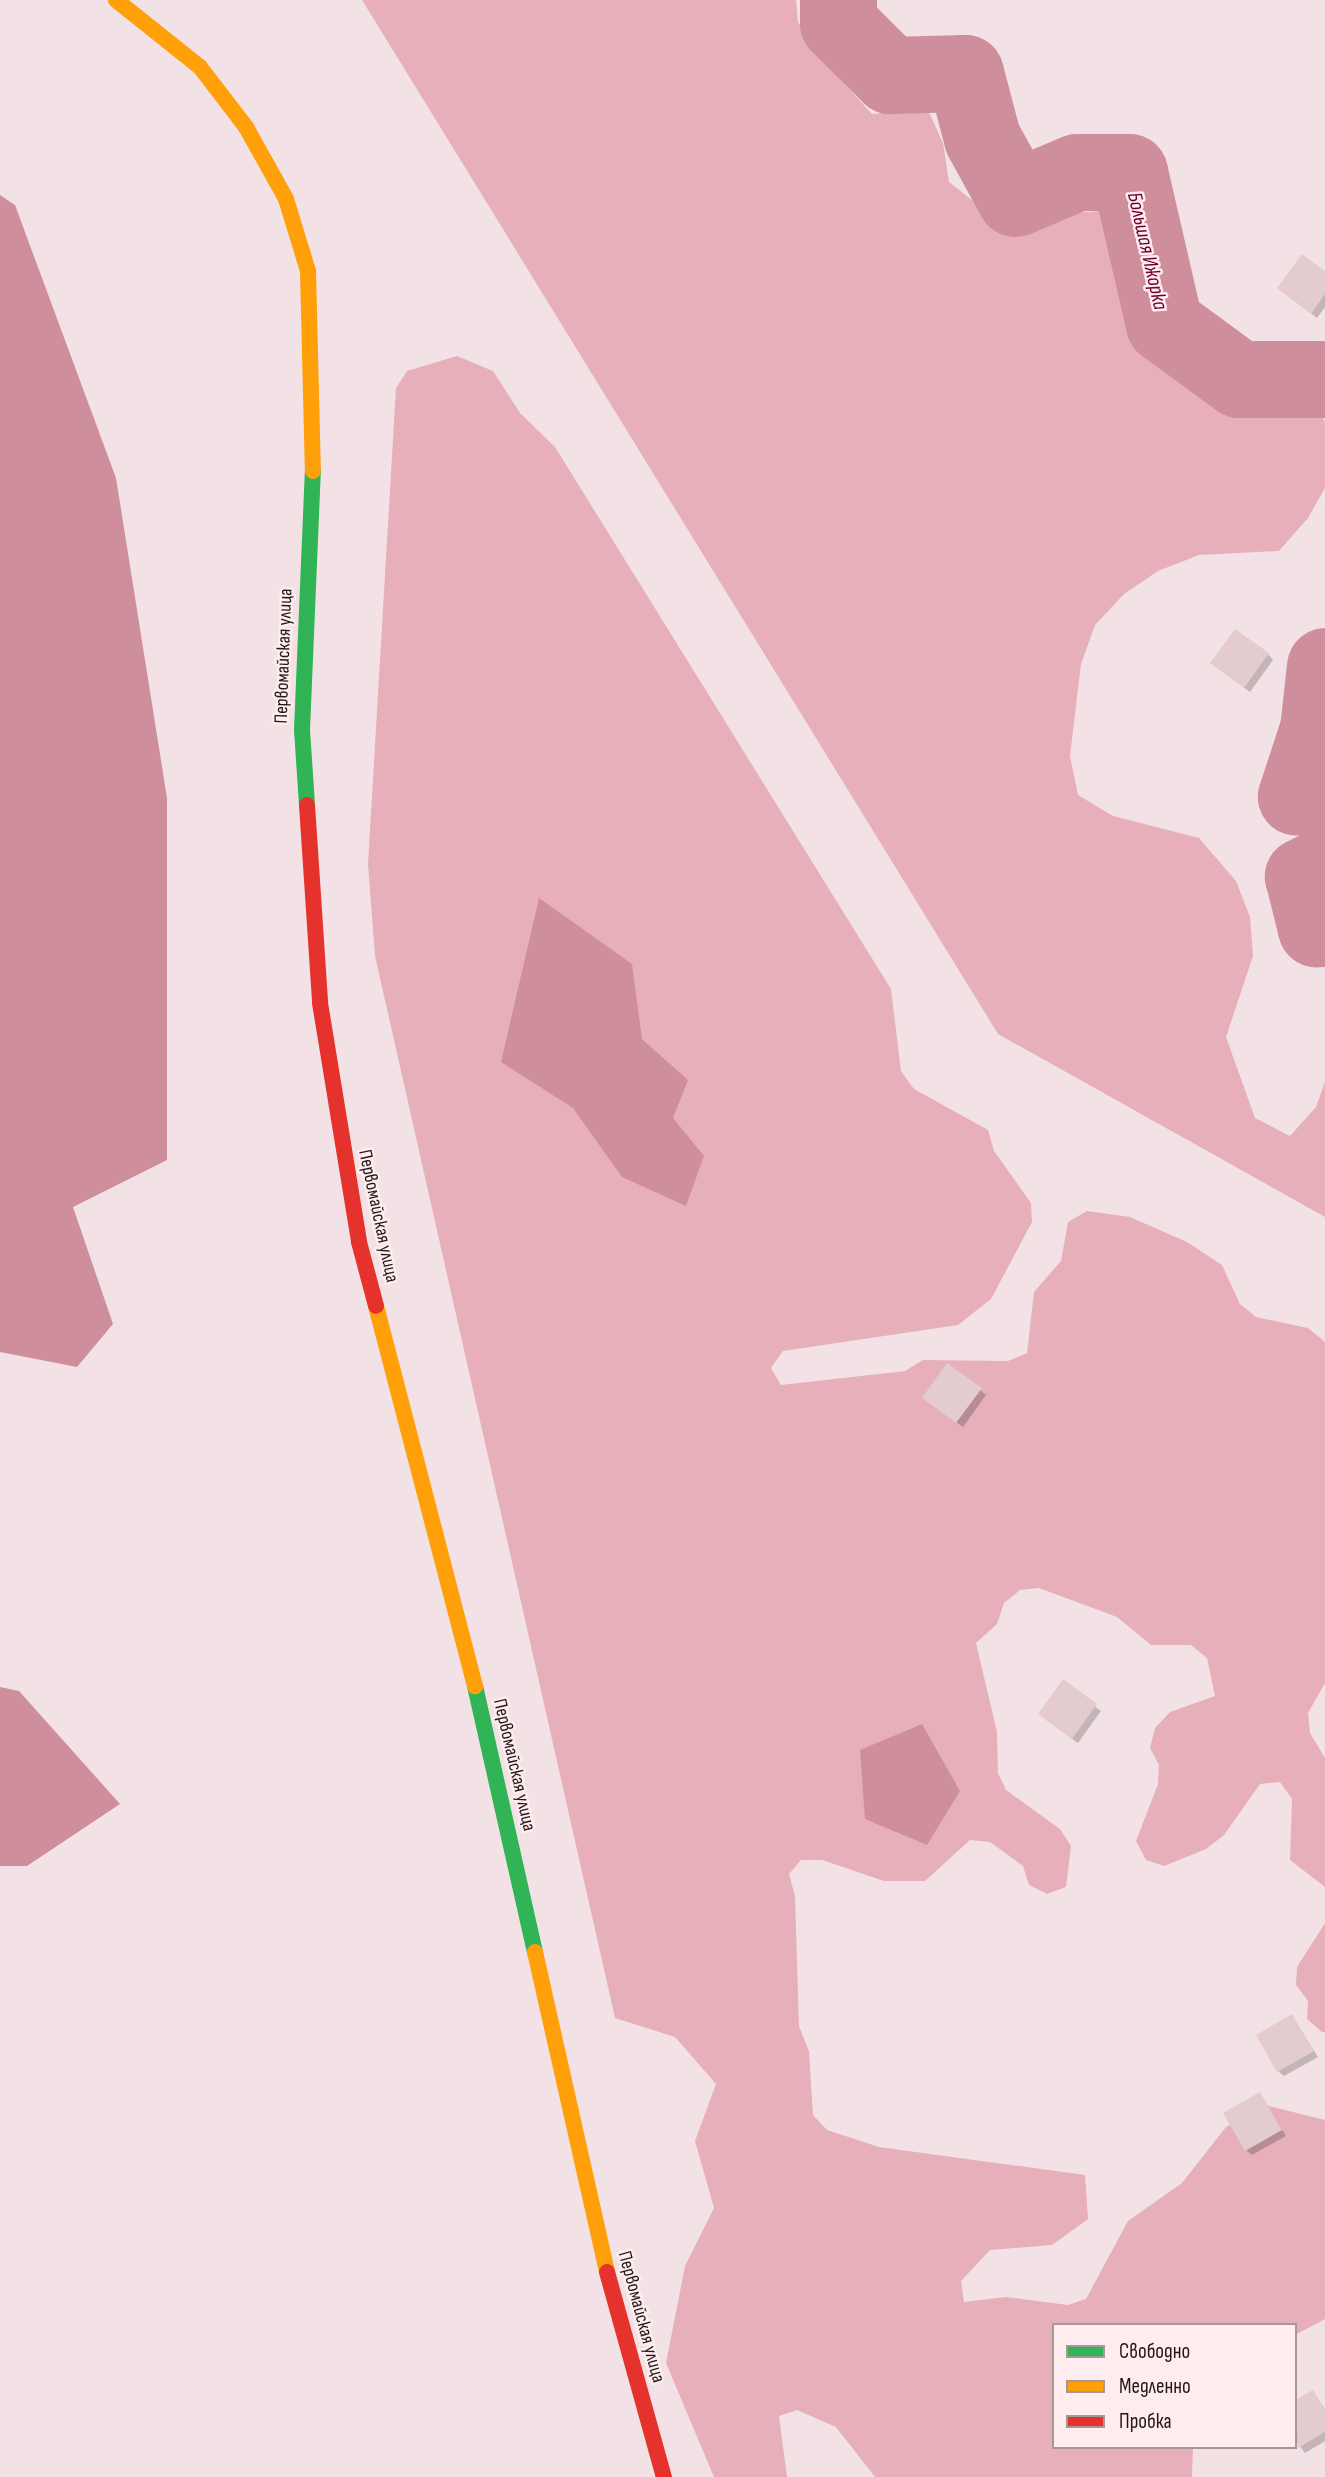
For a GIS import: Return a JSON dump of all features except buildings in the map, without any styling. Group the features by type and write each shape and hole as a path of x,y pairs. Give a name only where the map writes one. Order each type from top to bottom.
{"street":[{"name":"Первомайская улица","path":"116,0 200,67 246,127 286,199 308,271 315,423 302,730 317,977 337,1121 359,1242 471,1668 619,2327 664,2477"}],"shaded area":[{"path":"362,0 796,0 798,22 820,57 872,114 927,108 943,143 949,182 982,208 1021,216 1101,211 1121,249 1134,330 1197,387 1234,399 1318,399 1325,423 1325,488 1308,518 1279,551 1199,555 1158,571 1124,594 1095,625 1081,664 1070,756 1078,795 1113,816 1199,838 1236,881 1250,917 1253,956 1226,1037 1255,1118 1290,1136 1316,1107 1325,1082 1325,1217 998,1034"},
{"path":"0,195 15,205 116,478 167,798 167,1160 73,1207 113,1324 77,1367 0,1352"},
{"path":"457,356 493,371 520,413 555,447 891,989 901,1071 914,1089 988,1130 994,1151 1031,1203 1032,1222 991,1299 958,1325 783,1351 771,1368 781,1385 905,1371 923,1360 1008,1361 1027,1353 1034,1292 1061,1261 1068,1222 1087,1211 1130,1217 1187,1242 1222,1265 1240,1304 1256,1317 1308,1328 1325,1342 1325,1683 1308,1713 1310,1733 1325,1758 1325,1887 1290,1860 1292,1799 1280,1782 1260,1784 1224,1835 1206,1849 1164,1866 1146,1860 1136,1841 1158,1784 1159,1765 1150,1748 1155,1728 1170,1712 1215,1696 1207,1658 1191,1645 1151,1645 1117,1617 1039,1588 1020,1590 1004,1603 997,1624 976,1643 997,1732 998,1773 1006,1790 1060,1829 1071,1846 1066,1887 1047,1894 1029,1885 1023,1866 990,1842 970,1840 925,1881 884,1881 822,1860 801,1860 789,1874 795,1896 799,2026 809,2051 813,2115 827,2130 879,2147 1085,2175 1088,2219 1052,2245 990,2250 961,2281 964,2302 1006,2297 1068,2305 1086,2299 1128,2221 1182,2183 1226,2127 1265,2105 1325,2120 1325,2319 1297,2334 1297,2323 1052,2323 1052,2449 1193,2449 1192,2477 875,2477 836,2427 797,2410 779,2416 787,2477 714,2477 666,2363 685,2266 714,2208 695,2141 716,2084 675,2037 615,2018 375,956 368,864 396,388 407,371"},
{"path":"539,898 632,964 642,1039 688,1080 673,1118 704,1156 686,1206 622,1177 573,1108 501,1062"},
{"path":"0,1687 19,1691 120,1804 27,1866 0,1866"},
{"path":"922,1724 960,1791 927,1845 865,1819 860,1750"},
{"path":"1325,1923 1325,2032 1322,2032 1307,2019 1308,2001 1296,1985 1297,1967"}],"waterway":[{"name":"Большая Ижорка","path":"838,0 838,23 890,75 965,73 982,138 1015,198 1077,172 1129,172 1164,324 1239,379 1325,379"},
{"name":"Большая Ижорка","path":"1325,666 1318,729 1296,796 1325,799"},
{"name":"Большая Ижорка","path":"1325,865 1303,876 1316,928 1325,928"}],"traffic: fast":[{"path":"307,805 302,730 313,471"},
{"path":"475,1686 535,1952"}],"traffic: slow":[{"path":"116,0 200,67 246,127 286,199 308,271 313,471"},
{"path":"376,1306 475,1686"},
{"path":"535,1952 607,2272"}],"traffic: jam":[{"path":"307,805 320,1003 359,1242 376,1306"},
{"path":"607,2272 664,2477"}]}
